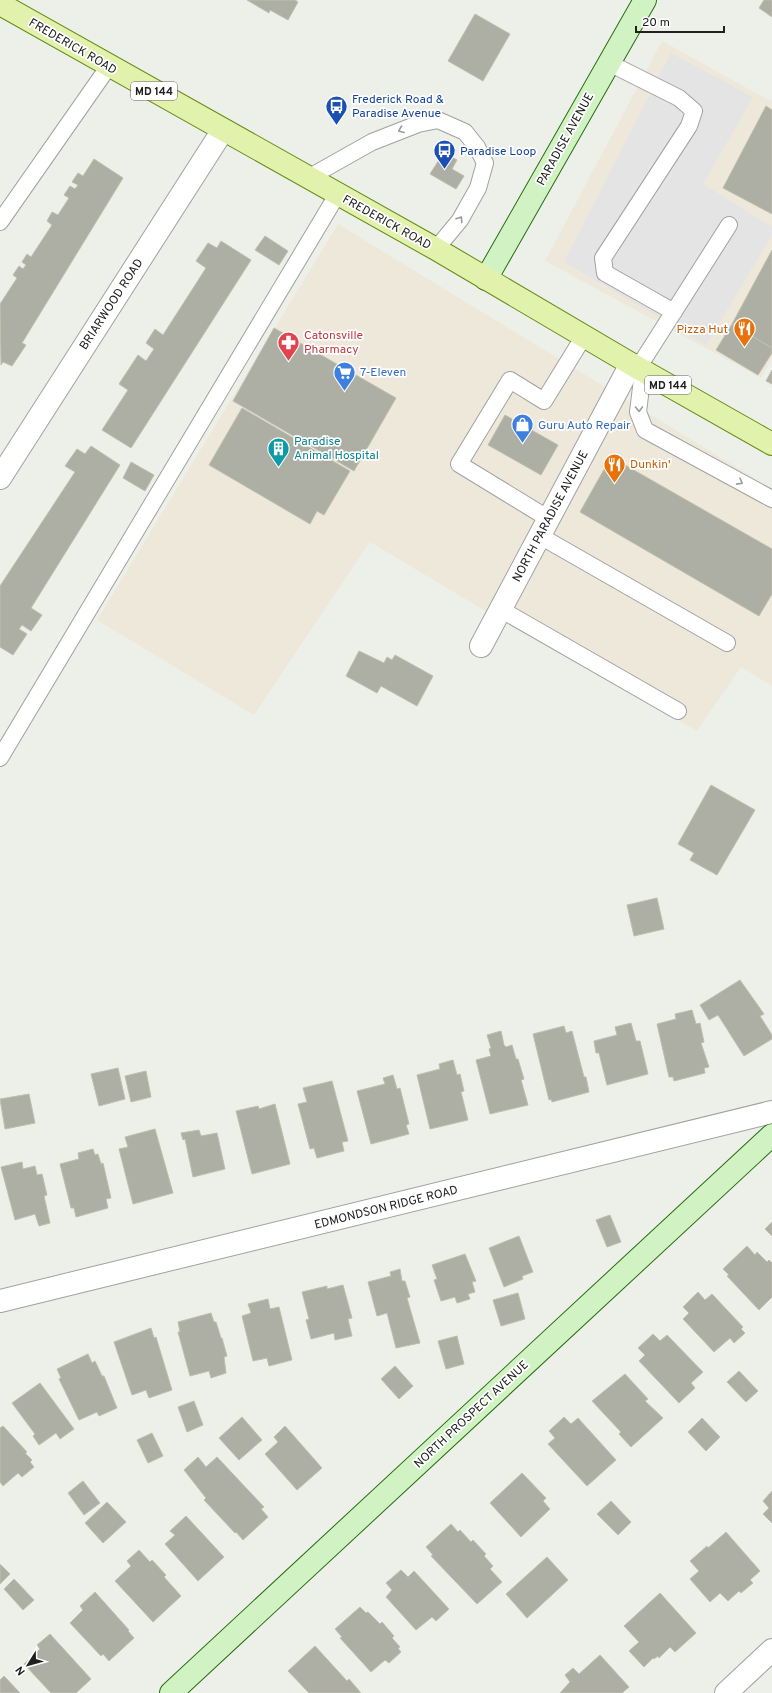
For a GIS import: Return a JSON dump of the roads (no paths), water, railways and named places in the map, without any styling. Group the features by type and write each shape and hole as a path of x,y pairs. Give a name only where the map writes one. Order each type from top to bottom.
{"main road":[{"name":"FREDERICK ROAD","path":"0,4 337,195 436,249 637,368 772,444"}],"street":[{"name":"PARADISE AVENUE","path":"486,279 645,0"},
{"name":"BRIARWOOD ROAD","path":"0,478 223,130"},
{"name":"NORTH PARADISE AVENUE","path":"481,646 544,527 637,368"},
{"name":"EDMONDSON RIDGE ROAD","path":"0,1301 772,1112"},
{"name":"NORTH PROSPECT AVENUE","path":"170,1693 772,1135"},
{"path":"0,1317 23,1296"},
{"path":"726,1693 772,1650"}],"lane":[{"path":"609,63 679,98 694,111 689,126 603,258 605,273 674,312"},
{"path":"0,222 109,66"},
{"path":"308,178 372,142 418,124 438,120 465,132 477,147 485,163 478,188 460,220 436,249"},
{"path":"0,758 337,195"},
{"path":"729,225 637,368 638,412 645,430 772,499"},
{"path":"584,336 544,401 510,380 459,464 544,527 727,643"},
{"path":"500,609 678,711"}],"place":[{"name":"Frederick Road & Paradise Avenue","path":"337,126"},
{"name":"Paradise Loop","path":"444,170"},
{"name":"Pizza Hut","path":"744,348"},
{"name":"Catonsville Pharmacy","path":"288,362"},
{"name":"7-Eleven","path":"344,392"},
{"name":"Guru Auto Repair","path":"523,444"},
{"name":"Paradise Animal Hospital","path":"279,468"},
{"name":"Dunkin'","path":"614,484"}]}
